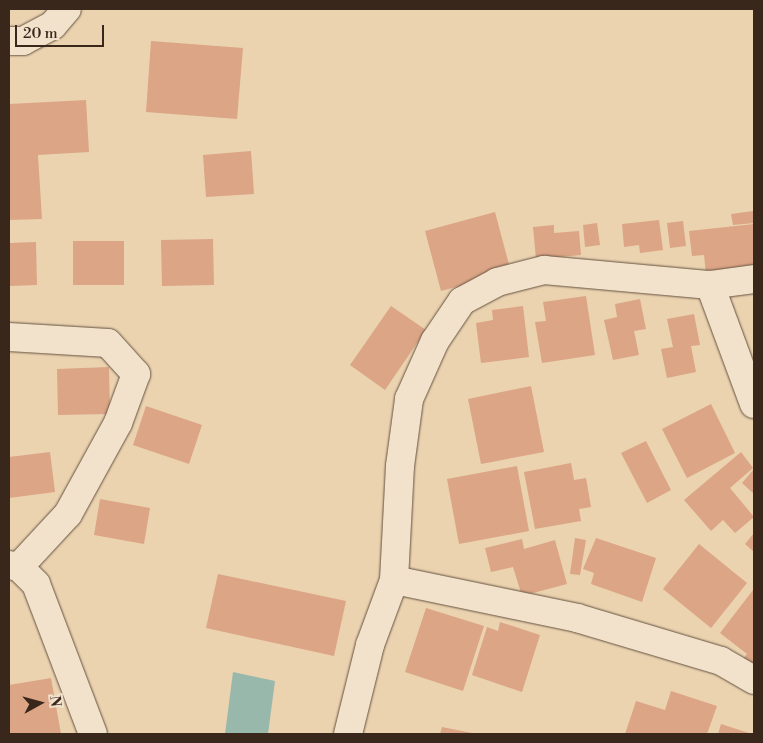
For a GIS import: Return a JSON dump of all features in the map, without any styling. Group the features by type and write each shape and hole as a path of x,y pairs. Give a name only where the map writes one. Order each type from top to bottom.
{"street":[{"path":"9,40 23,41 54,25 67,9"},
{"path":"348,734 370,644 394,580 400,466 409,400 435,341 462,301 497,282 544,270 710,285 754,279"},
{"path":"710,285 754,404"},
{"path":"9,337 108,343 136,374 118,423 68,514 14,566 36,584 93,734"},
{"path":"394,580 577,618 721,661 754,680"}],"shaded area":[{"path":"233,672 275,681 268,734 225,734"}],"building":[{"path":"151,41 243,48 237,119 146,112"},
{"path":"86,100 89,152 38,155 42,219 9,220 9,104"},
{"path":"251,151 254,194 206,197 203,155"},
{"path":"753,211 754,223 733,225 731,214"},
{"path":"495,212 511,272 441,291 425,231"},
{"path":"659,220 663,250 640,253 639,245 624,247 622,224"},
{"path":"683,221 686,246 670,248 667,223"},
{"path":"597,223 600,245 585,247 583,225"},
{"path":"754,224 754,269 706,274 704,255 692,256 689,231"},
{"path":"554,225 554,233 579,231 581,255 536,259 533,227"},
{"path":"213,239 214,285 162,286 161,240"},
{"path":"73,241 124,241 124,285 73,285"},
{"path":"36,242 37,285 9,286 9,243"},
{"path":"586,296 595,355 542,363 535,322 546,321 543,302"},
{"path":"640,299 646,329 634,331 639,355 613,360 604,320 617,317 615,304"},
{"path":"391,306 426,330 385,390 350,365"},
{"path":"523,306 529,357 481,363 476,323 493,320 492,310"},
{"path":"694,314 700,345 691,346 696,372 667,378 661,349 673,347 667,319"},
{"path":"109,367 110,414 58,415 57,369"},
{"path":"531,386 544,452 481,464 468,399"},
{"path":"711,404 735,453 687,478 662,429"},
{"path":"146,406 202,425 189,464 133,445"},
{"path":"646,441 671,490 647,503 621,453"},
{"path":"50,452 55,492 9,498 9,457"},
{"path":"741,452 753,468 730,488 754,517 735,533 723,520 711,531 684,500"},
{"path":"571,463 574,480 586,478 591,507 579,509 581,521 535,529 524,472"},
{"path":"517,466 529,531 459,544 447,479"},
{"path":"754,469 754,494 742,483"},
{"path":"100,499 150,508 144,544 94,535"},
{"path":"754,533 754,552 745,544"},
{"path":"575,538 586,540 580,575 570,574"},
{"path":"596,538 656,558 642,602 591,584 594,573 583,569"},
{"path":"522,539 524,549 555,540 567,584 522,596 513,567 491,572 485,548"},
{"path":"699,544 747,583 711,628 663,589"},
{"path":"218,574 346,601 334,656 206,628"},
{"path":"753,590 754,670 742,660 747,654 720,633"},
{"path":"426,608 484,626 463,691 405,672"},
{"path":"500,622 540,635 522,692 472,675 487,627 498,631"},
{"path":"51,678 61,734 9,734 9,685"},
{"path":"671,691 717,706 707,734 625,734 636,701 665,710"},
{"path":"721,724 752,734 718,734"},
{"path":"442,727 472,733 472,734 440,734"}]}
